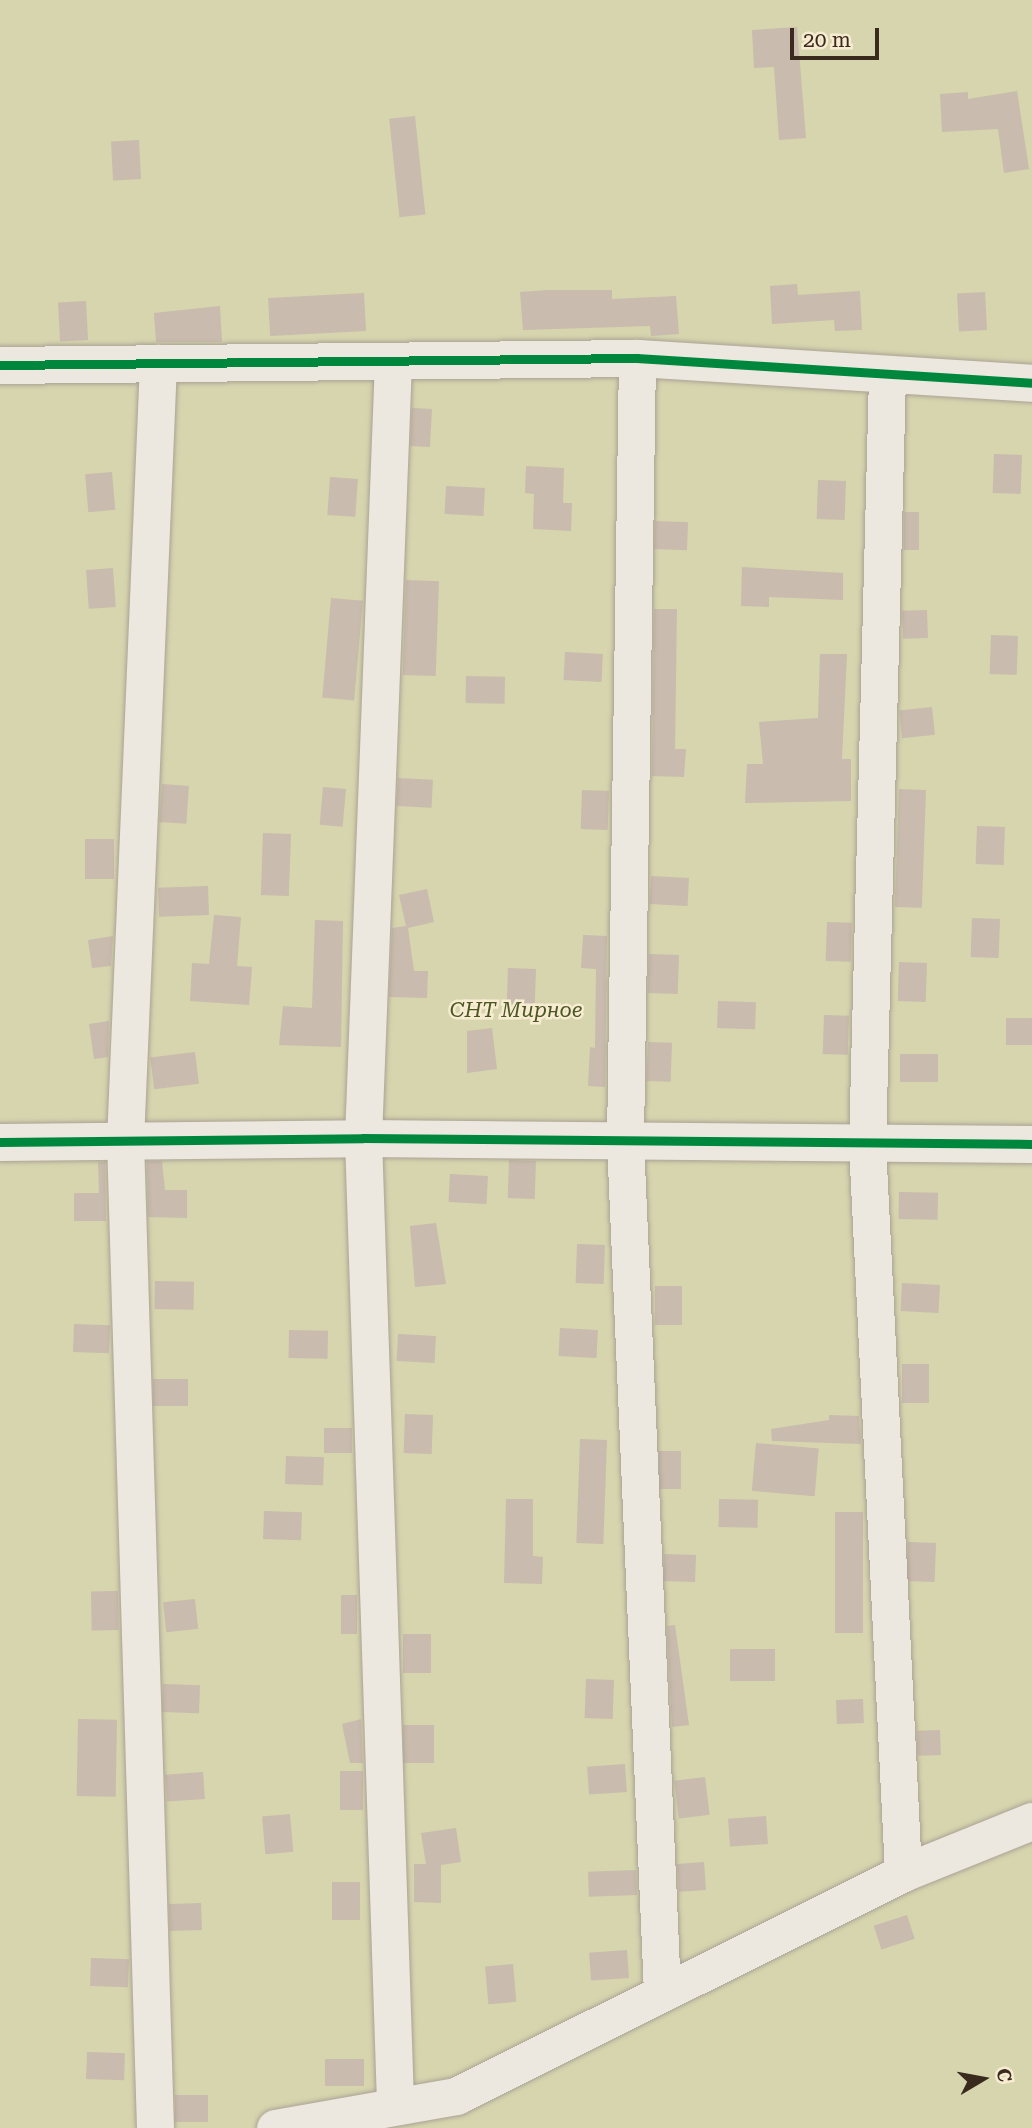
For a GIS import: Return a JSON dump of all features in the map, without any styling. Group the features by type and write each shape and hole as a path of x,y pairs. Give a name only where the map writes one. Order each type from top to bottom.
{"street":[{"path":"637,358 625,1141 663,1992"},
{"path":"0,365 637,358 887,376 1032,383"},
{"path":"393,361 363,1138 395,2104"},
{"path":"155,2128 125,1141 158,363"},
{"path":"887,376 866,1144 903,1873"},
{"path":"0,1143 363,1138 1032,1144"},
{"path":"275,2128 395,2104 456,2096 903,1873 1032,1821"}],"green space":[{"name":"СНТ Мирное","path":"0,0 1032,0 1032,2128 0,2128"}],"building":[{"path":"797,27 806,138 779,140 774,67 754,68 752,30"},
{"path":"1017,91 1029,169 1004,173 998,129 942,132 940,94 968,92 968,99"},
{"path":"415,116 425,214 399,217 389,119"},
{"path":"139,140 141,179 113,180 111,141"},
{"path":"797,284 798,295 860,291 862,330 835,331 834,320 772,324 770,286"},
{"path":"612,290 612,299 676,296 679,334 651,336 650,326 523,330 520,292"},
{"path":"985,292 987,330 959,331 957,293"},
{"path":"364,293 366,331 270,336 268,298"},
{"path":"86,301 88,340 60,341 58,302"},
{"path":"220,306 222,342 156,342 154,313"},
{"path":"412,408 432,409 430,447 410,446"},
{"path":"994,454 1022,455 1021,494 993,493"},
{"path":"526,466 564,468 563,503 572,503 571,531 533,529 534,494 525,493"},
{"path":"112,472 115,510 88,512 85,474"},
{"path":"330,477 358,479 355,517 327,515"},
{"path":"818,480 846,481 845,520 817,519"},
{"path":"446,486 485,488 483,516 445,514"},
{"path":"904,512 919,512 919,550 904,550"},
{"path":"655,521 688,522 687,550 654,549"},
{"path":"742,567 843,573 843,600 769,597 769,607 741,606"},
{"path":"113,568 116,607 89,609 86,570"},
{"path":"406,580 439,581 436,676 403,675"},
{"path":"331,598 363,601 354,700 322,698"},
{"path":"654,609 677,609 675,749 686,749 684,777 652,776"},
{"path":"927,610 928,638 903,639 902,611"},
{"path":"991,635 1018,636 1017,675 990,674"},
{"path":"565,652 603,654 601,682 564,680"},
{"path":"820,654 847,654 842,759 851,759 851,801 745,803 747,764 763,764 759,722 818,718"},
{"path":"466,676 505,677 505,704 466,703"},
{"path":"932,707 935,735 902,738 899,710"},
{"path":"398,778 433,780 431,808 397,806"},
{"path":"162,784 189,786 186,824 159,822"},
{"path":"323,787 346,789 343,827 320,825"},
{"path":"899,789 926,790 922,908 895,907"},
{"path":"582,790 609,791 608,830 581,829"},
{"path":"977,826 1005,827 1004,865 976,864"},
{"path":"263,833 291,834 289,896 261,895"},
{"path":"85,839 114,839 114,879 85,879"},
{"path":"651,876 689,878 687,906 650,904"},
{"path":"208,886 209,915 159,917 158,888"},
{"path":"427,889 434,922 408,928 414,971 428,971 427,998 389,997 392,928 406,926 399,895"},
{"path":"214,915 241,917 237,966 252,967 249,1005 190,1001 192,963 209,964"},
{"path":"972,918 1000,919 999,958 971,957"},
{"path":"315,920 343,921 341,1047 279,1045 283,1006 312,1008"},
{"path":"827,922 852,923 851,962 826,961"},
{"path":"583,935 607,936 605,1087 588,1086 590,1047 595,1048 596,969 581,968"},
{"path":"113,936 111,966 92,968 88,940"},
{"path":"649,954 679,955 678,994 648,993"},
{"path":"899,962 927,963 926,1002 898,1001"},
{"path":"508,968 536,969 535,1008 507,1007"},
{"path":"718,1001 756,1002 755,1029 717,1028"},
{"path":"824,1015 849,1016 848,1055 823,1054"},
{"path":"1006,1018 1032,1018 1032,1045 1006,1045"},
{"path":"109,1021 108,1057 94,1059 89,1024"},
{"path":"492,1028 497,1069 467,1073 467,1031"},
{"path":"648,1042 672,1043 671,1082 647,1081"},
{"path":"195,1052 199,1084 154,1089 150,1057"},
{"path":"900,1054 938,1054 938,1082 900,1082"},
{"path":"509,1160 536,1161 535,1199 508,1198"},
{"path":"147,1161 162,1161 165,1190 187,1190 187,1218 148,1217"},
{"path":"98,1162 105,1162 106,1221 74,1221 74,1193 99,1193"},
{"path":"450,1174 488,1176 486,1204 449,1202"},
{"path":"899,1192 938,1193 938,1220 899,1219"},
{"path":"436,1223 446,1284 415,1287 410,1226"},
{"path":"577,1244 605,1245 604,1284 576,1283"},
{"path":"155,1281 194,1282 194,1310 155,1309"},
{"path":"902,1283 940,1285 938,1313 901,1311"},
{"path":"655,1286 682,1286 682,1325 655,1325"},
{"path":"74,1324 110,1325 109,1353 73,1352"},
{"path":"560,1328 598,1330 596,1358 559,1356"},
{"path":"289,1330 328,1331 328,1359 289,1358"},
{"path":"398,1334 436,1336 435,1363 397,1361"},
{"path":"902,1364 929,1364 929,1403 902,1403"},
{"path":"153,1379 188,1379 188,1406 153,1406"},
{"path":"405,1414 433,1415 432,1454 404,1453"},
{"path":"829,1415 859,1416 861,1444 772,1441 771,1429 829,1420"},
{"path":"324,1428 352,1428 352,1453 324,1453"},
{"path":"580,1439 607,1440 603,1544 576,1543"},
{"path":"756,1443 819,1448 815,1496 752,1491"},
{"path":"659,1451 681,1451 681,1489 659,1489"},
{"path":"286,1456 324,1457 323,1485 285,1484"},
{"path":"506,1499 533,1499 533,1556 543,1557 542,1584 504,1583"},
{"path":"719,1499 758,1500 758,1528 719,1527"},
{"path":"264,1511 302,1512 301,1540 263,1539"},
{"path":"835,1512 863,1512 863,1633 835,1633"},
{"path":"908,1542 936,1543 935,1582 907,1581"},
{"path":"664,1554 696,1555 695,1582 663,1581"},
{"path":"91,1591 118,1591 119,1630 92,1630"},
{"path":"341,1595 357,1595 357,1634 341,1634"},
{"path":"195,1599 198,1629 166,1632 163,1602"},
{"path":"675,1625 689,1725 672,1727 667,1626"},
{"path":"403,1634 431,1634 431,1673 403,1673"},
{"path":"730,1649 775,1649 775,1681 730,1681"},
{"path":"586,1679 614,1680 613,1719 585,1718"},
{"path":"163,1684 200,1685 199,1713 162,1712"},
{"path":"863,1699 864,1723 837,1724 836,1700"},
{"path":"78,1719 117,1720 116,1797 77,1796"},
{"path":"361,1719 363,1763 350,1763 342,1724"},
{"path":"403,1725 434,1725 434,1763 403,1763"},
{"path":"940,1730 941,1755 918,1756 917,1731"},
{"path":"625,1764 627,1792 589,1795 587,1767"},
{"path":"340,1771 363,1771 363,1810 340,1810"},
{"path":"203,1772 205,1799 167,1802 165,1775"},
{"path":"705,1777 710,1815 679,1818 674,1781"},
{"path":"290,1814 293,1852 265,1854 262,1816"},
{"path":"766,1816 768,1844 730,1847 728,1819"},
{"path":"456,1828 461,1862 441,1865 441,1903 414,1902 414,1864 426,1864 421,1833"},
{"path":"704,1862 706,1890 679,1892 677,1864"},
{"path":"636,1870 637,1895 589,1897 588,1872"},
{"path":"332,1882 360,1882 360,1920 332,1920"},
{"path":"201,1903 202,1930 170,1931 169,1904"},
{"path":"907,1915 915,1939 881,1950 874,1926"},
{"path":"627,1950 629,1978 591,1981 589,1953"},
{"path":"91,1958 129,1959 128,1987 90,1986"},
{"path":"513,1964 516,2002 488,2004 485,1966"},
{"path":"87,2052 125,2053 124,2080 86,2079"},
{"path":"325,2059 364,2059 364,2086 325,2086"},
{"path":"175,2095 208,2095 208,2122 175,2122"}],"cycle path":[{"path":"0,365 637,358 1032,383"},
{"path":"0,1142 363,1138 1032,1144"}]}
